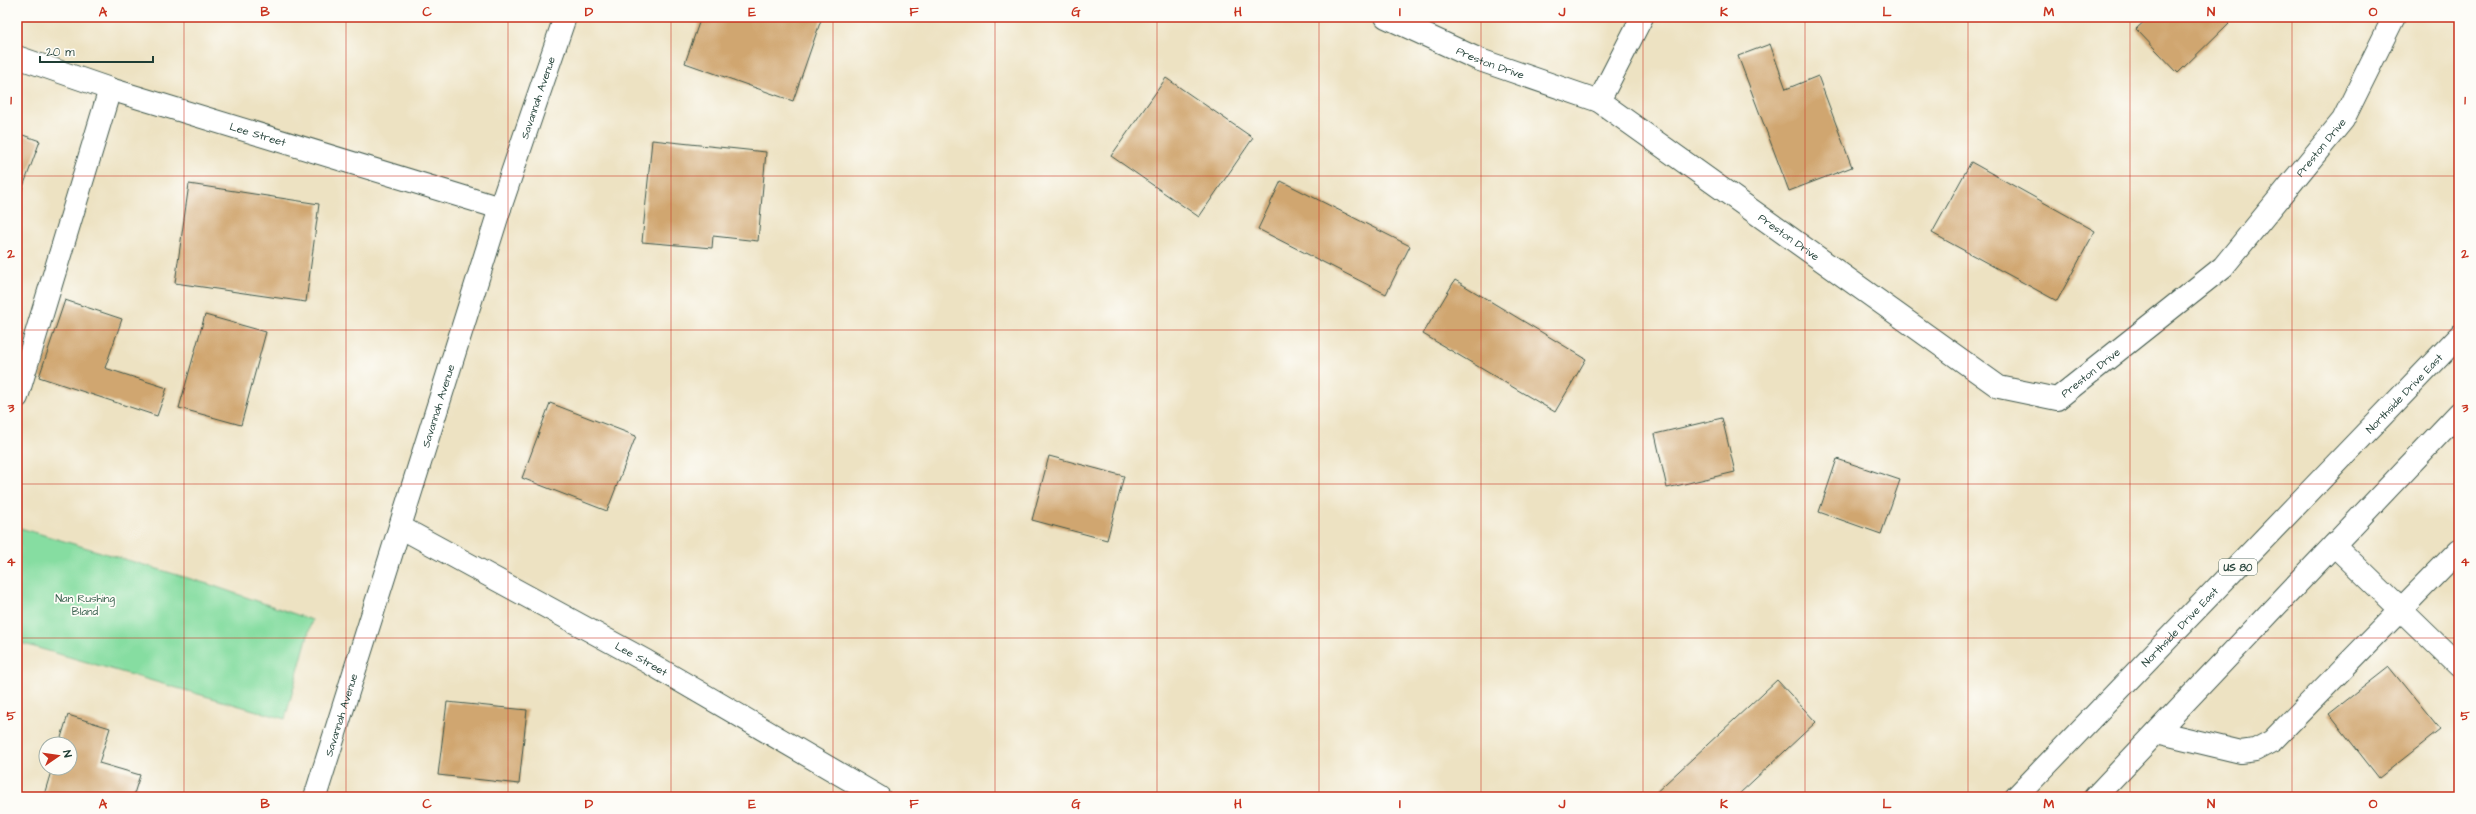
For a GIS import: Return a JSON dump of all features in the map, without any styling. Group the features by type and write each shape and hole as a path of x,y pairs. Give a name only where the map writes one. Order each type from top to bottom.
{"street":[{"name":"Savannah Avenue","path":"316,797 500,208 565,17"},
{"name":"Preston Drive","path":"1386,17 1480,60 1599,101 1999,387 2057,399 2223,267 2343,120 2394,17"},
{"path":"1599,101 1642,17"},
{"name":"Lee Street","path":"17,57 110,89 500,208"},
{"path":"17,398 110,89"},
{"name":"Northside Drive East","path":"2016,797 2459,336"},
{"path":"2095,797 2459,413"},
{"name":"Lee Street","path":"400,527 646,661 879,797"},
{"path":"2334,545 2459,666"},
{"path":"2157,732 2221,749 2241,752 2255,750 2272,741 2459,550"}],"green space":[{"name":"Nan Rushing Bland","path":"17,527 211,585 312,620 285,719 17,642"}],"building":[{"path":"701,17 822,17 793,101 685,63"},
{"path":"2149,17 2223,17 2229,23 2178,73 2136,29"},
{"path":"1770,44 1786,89 1818,76 1852,167 1789,191 1738,56"},
{"path":"1166,78 1253,138 1199,217 1111,156"},
{"path":"17,133 40,141 17,203"},
{"path":"652,140 766,152 758,241 713,236 712,248 642,242"},
{"path":"1971,162 2095,231 2057,301 1932,233"},
{"path":"1281,181 1410,246 1386,294 1258,229"},
{"path":"189,184 319,204 306,302 175,283"},
{"path":"1455,280 1586,359 1555,412 1423,334"},
{"path":"65,300 122,319 105,368 167,388 157,416 39,377"},
{"path":"205,315 266,332 241,425 179,408"},
{"path":"550,403 636,436 607,511 522,478"},
{"path":"1722,418 1735,472 1667,488 1655,434"},
{"path":"1049,456 1124,476 1107,540 1032,520"},
{"path":"1837,459 1900,480 1881,534 1819,512"},
{"path":"2389,667 2440,730 2379,778 2329,714"},
{"path":"1777,680 1816,722 1739,794 1742,797 1651,797"},
{"path":"447,702 527,710 519,784 438,775"},
{"path":"68,715 110,728 99,763 140,775 133,797 51,797 44,795 50,776 78,776 78,736 61,736"}]}
